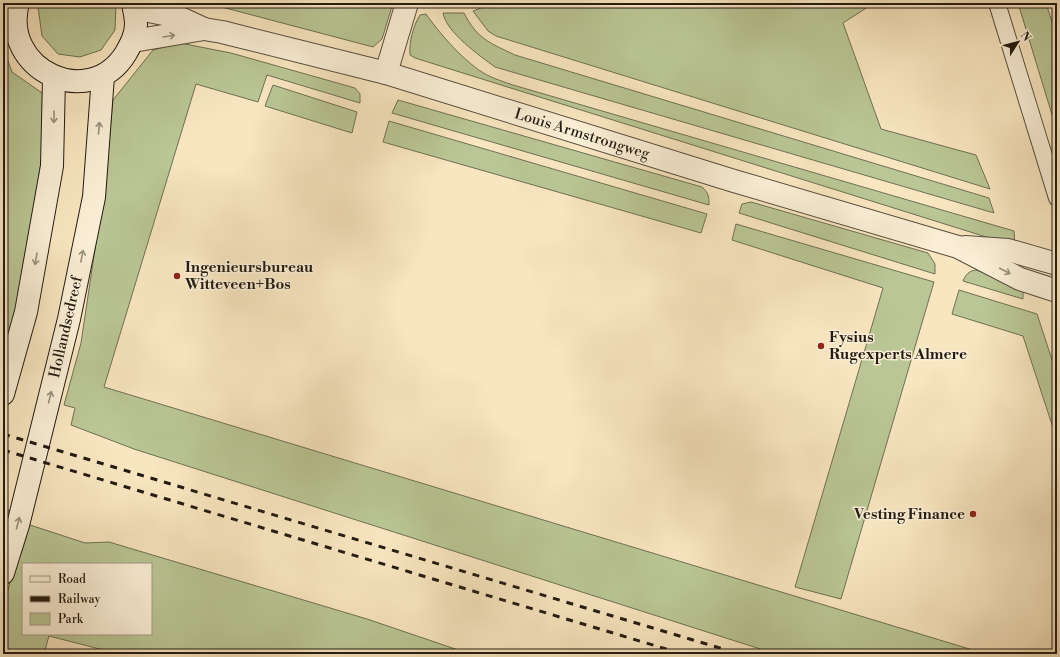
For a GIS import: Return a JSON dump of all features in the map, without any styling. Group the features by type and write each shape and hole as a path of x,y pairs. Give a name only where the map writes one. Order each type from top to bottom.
{"street":[{"path":"18,3 15,15 9,24 24,53 36,67 54,78 81,81 103,76 121,61 133,41 136,24 133,5"},
{"path":"386,73 407,3"},
{"name":"Louis Armstrongweg","path":"133,5 178,16 204,29 222,32 386,73 734,181 958,247 1020,279 1057,291"},
{"name":"Louis Armstrongweg","path":"133,41 204,29"},
{"name":"Hollandsedreef","path":"3,574 18,525 71,311 94,197 103,76"},
{"path":"3,394 26,312 52,166 54,78"},
{"name":"Louis Armstrongweg","path":"958,247 1008,250 1057,264"}],"lane":[{"path":"997,3 1057,198"}],"green space":[{"path":"41,3 116,3 115,30 101,50 80,57 58,54 42,36 38,7"},
{"path":"177,3 393,3 382,39 373,47 218,6"},
{"path":"494,3 870,3 871,5 843,23 881,129 976,155 990,189 496,36 488,31 473,11"},
{"path":"1018,3 1046,3 1057,38 1057,131"},
{"path":"443,13 464,13 479,35 515,55 989,198 994,213 495,67 457,36 445,20"},
{"path":"426,14 438,30 462,56 479,70 496,79 1014,231 1015,246 415,58 410,55 412,34 420,15"},
{"path":"180,43 231,53 355,88 360,94 360,103 267,75 258,102 196,84 104,387 986,654 776,654 134,449 71,425 75,408 64,405 81,343 105,182 113,100 153,50"},
{"path":"3,47 12,72 45,95 43,150 20,295 3,353"},
{"path":"273,85 357,112 352,133 265,106"},
{"path":"398,100 702,187 708,195 709,205 392,113"},
{"path":"389,121 707,214 701,233 383,142"},
{"path":"751,202 928,253 935,264 935,274 739,213 742,204"},
{"path":"736,224 934,282 841,599 795,587 883,288 732,240"},
{"path":"976,270 1023,287 1023,299 963,281 968,273"},
{"path":"959,290 1037,314 1057,375 1057,440 1023,336 952,314"},
{"path":"3,509 11,511 3,539"},
{"path":"27,524 85,543 109,542 367,619 470,654 119,654 49,636 44,654 3,654 3,607"}],"railway":[{"path":"3,434 740,654"},
{"path":"3,450 683,654"}],"place":[{"name":"Ingenieursbureau Witteveen+Bos","path":"177,276"},
{"name":"Fysius Rugexperts Almere","path":"821,346"},
{"name":"Vesting Finance","path":"973,514"}]}
